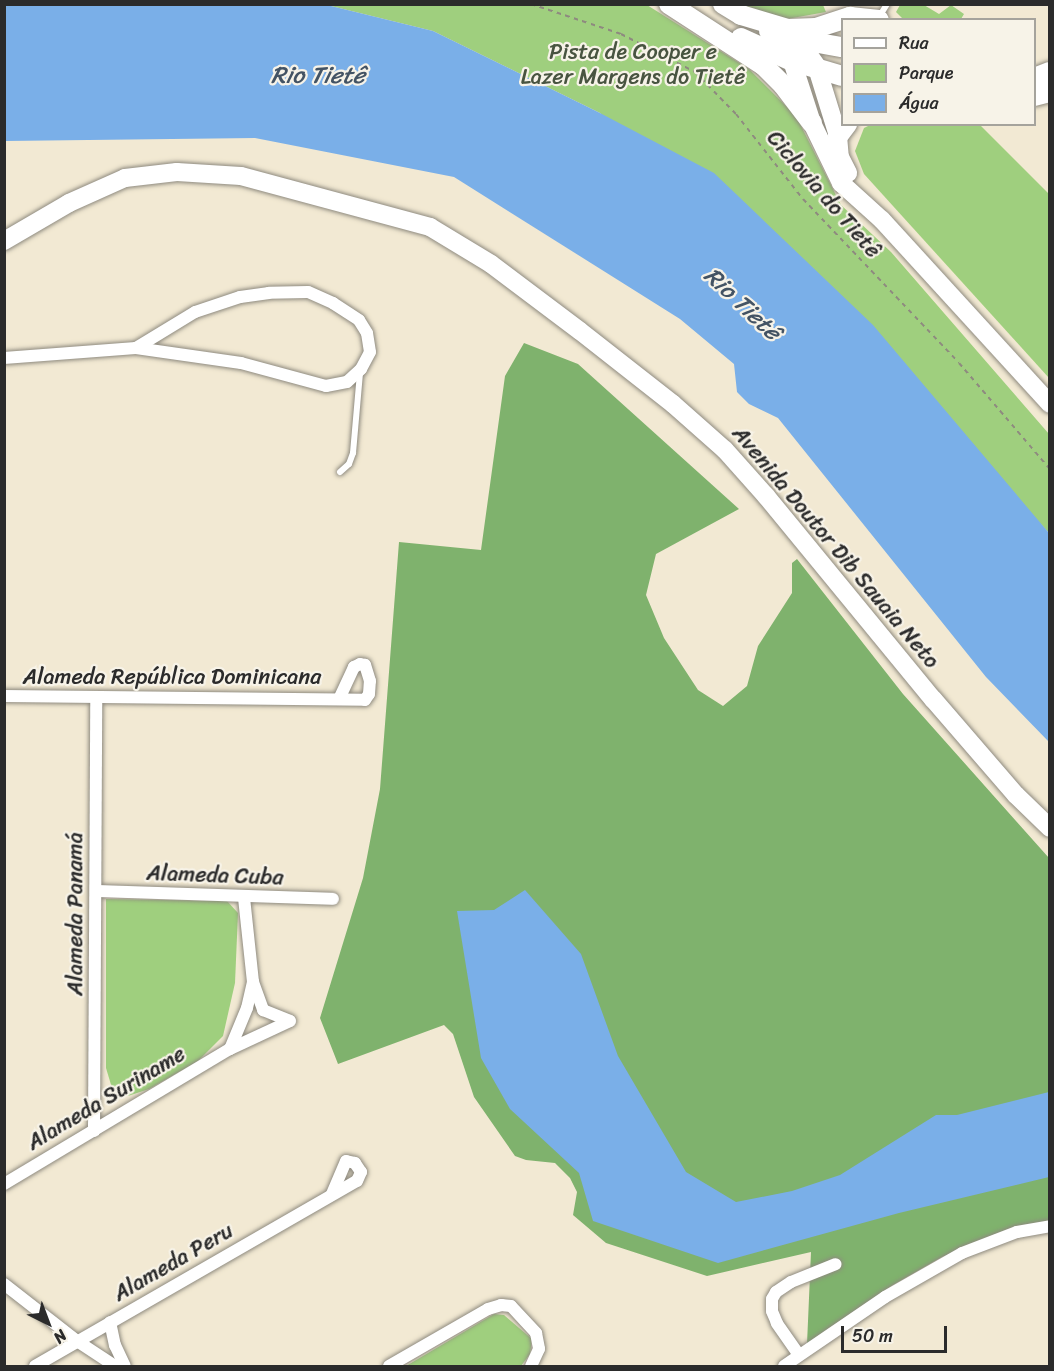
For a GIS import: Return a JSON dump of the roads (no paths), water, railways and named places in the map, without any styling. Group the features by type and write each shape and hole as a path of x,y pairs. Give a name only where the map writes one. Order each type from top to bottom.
{"main road":[{"path":"669,4 768,70 812,123"},
{"path":"678,4 756,46 810,56 841,125"},
{"path":"723,4 796,54 812,123 841,183 870,207 1050,404"},
{"path":"741,15 788,29 816,28 841,20"},
{"path":"847,18 864,18"},
{"path":"796,54 822,41 841,46"},
{"path":"817,68 841,75"},
{"path":"1036,78 1050,72"},
{"path":"843,130 844,167 862,190 870,207"},
{"name":"Avenida Doutor Dib Sauaia Neto","path":"4,241 69,203 125,178 177,172 241,176 430,227 491,264 580,331 673,404 725,450 766,495 963,734 1016,795 1050,828"}],"street":[{"path":"4,358 136,348 241,363 326,387 347,382 361,369 370,352 367,333 358,320 333,303 308,292 269,293 229,301 195,312 136,348"},
{"name":"Alameda República Dominicana","path":"4,696 339,699"},
{"name":"Alameda Panamá","path":"94,1131 96,698"},
{"name":"Alameda Cuba","path":"96,891 244,898 333,899"},
{"path":"230,1049 247,1008 253,982 244,898"},
{"name":"Alameda Suriname","path":"4,1184 230,1049 290,1021 263,1010 253,982"},
{"name":"Alameda Peru","path":"35,1366 332,1194"},
{"path":"784,1366 885,1296 962,1253 1017,1232 1050,1226"},
{"path":"799,1355 777,1323 772,1311 772,1299 776,1292 791,1282 836,1264"},
{"path":"4,1284 77,1341 115,1366"},
{"path":"389,1366 488,1309 501,1305 511,1306 536,1333 539,1349 533,1363"},
{"path":"110,1322 115,1345 125,1366"}],"lane":[{"path":"879,18 886,4"},
{"path":"340,472 349,464 353,453 361,369"}],"water":[{"name":"Rio Tietê","path":"4,5 327,5 433,31 600,113 714,173 873,325 1049,533 1049,742 986,677 778,418 749,404 737,392 734,364 680,319 454,177 255,138 5,141"},
{"path":"525,890 581,954 618,1056 686,1172 736,1202 792,1191 840,1175 936,1115 957,1115 1049,1092 1049,1177 899,1213 718,1263 593,1221 579,1173 510,1109 481,1058 457,911 494,910"}],"park label":[{"name":"Pista de Cooper e Lazer Margens do Tietê","path":"633,64"}]}
